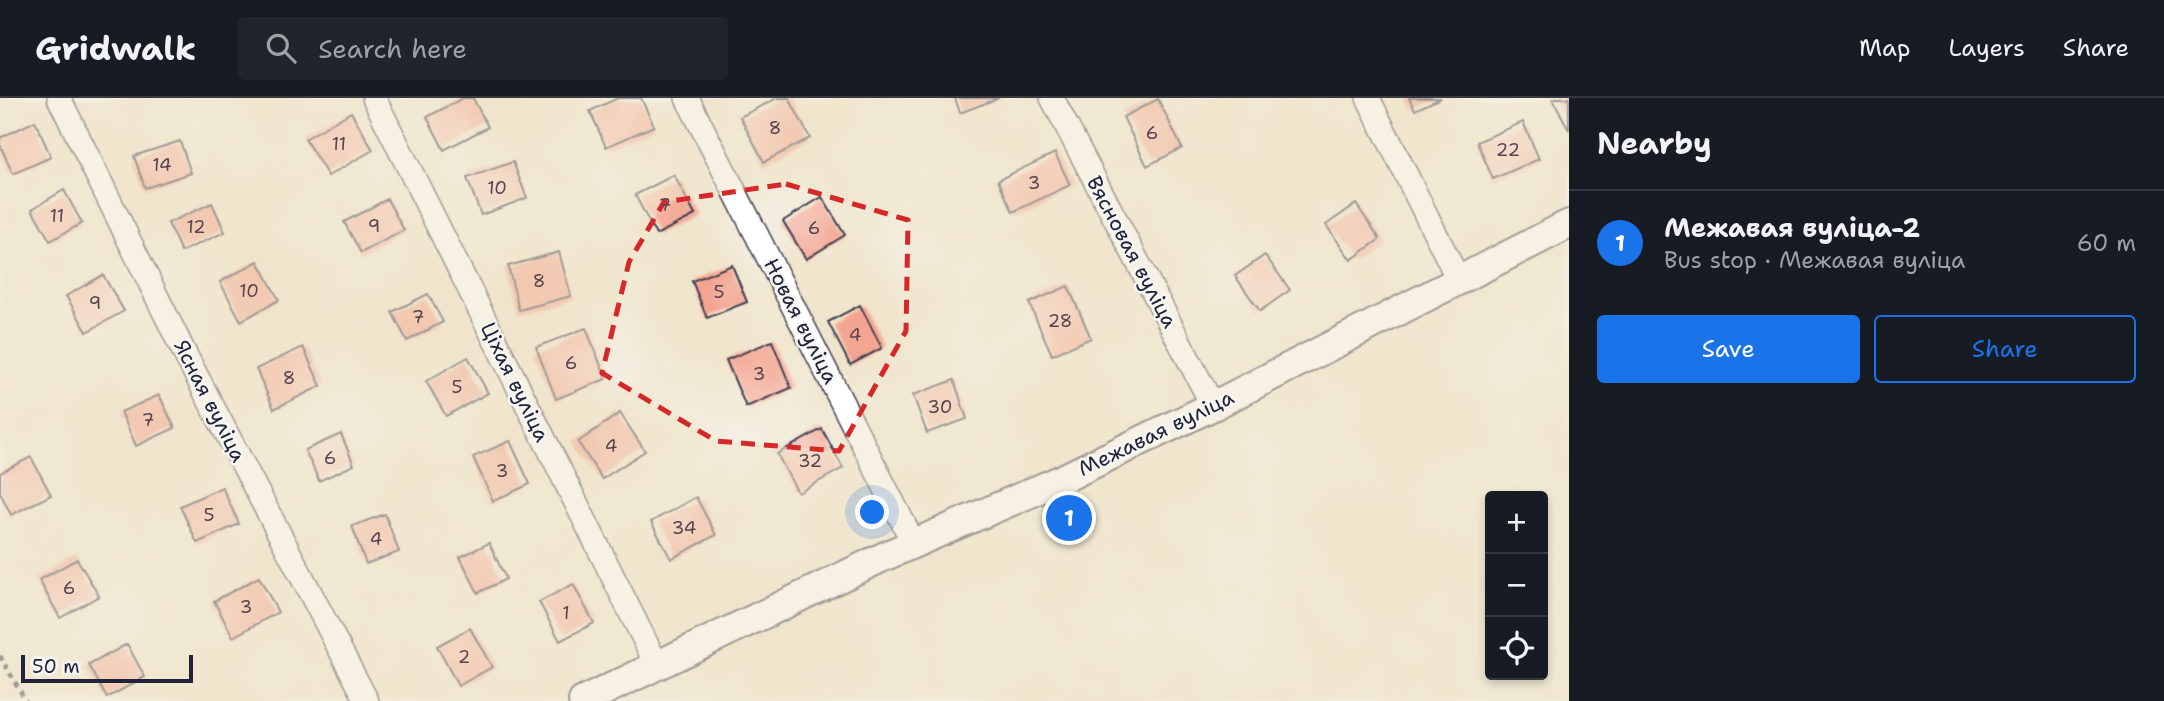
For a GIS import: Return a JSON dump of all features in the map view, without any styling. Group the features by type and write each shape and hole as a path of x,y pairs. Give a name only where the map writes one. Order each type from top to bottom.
{"street":[{"name":"Ясная вуліца","path":"59,98 184,352 367,701"},
{"name":"Ціхая вуліца","path":"374,98 657,665"},
{"name":"Новая вуліца","path":"687,98 914,544"},
{"name":"Вясновая вуліца","path":"1052,98 1213,405"},
{"path":"1368,98 1459,281"},
{"name":"Межавая вуліца","path":"583,701 914,544 1060,480 1459,281 1569,223"}],"path":[{"path":"0,656 26,701"}],"highlighted area":[{"path":"786,184 908,220 906,331 839,451 716,441 602,373 629,262 664,202"}],"building":[{"path":"463,98 473,98 488,127 444,150 427,117"},
{"path":"618,98 641,98 654,126 606,147 590,111"},
{"path":"777,98 789,98 810,138 764,162 740,117"},
{"path":"955,98 999,98 960,113"},
{"path":"1409,98 1441,98 1415,110"},
{"path":"1569,98 1569,130 1553,99"},
{"path":"1158,99 1182,148 1147,166 1123,117"},
{"path":"351,112 373,150 328,176 305,139"},
{"path":"35,121 51,157 13,174 0,145 0,138"},
{"path":"1523,122 1539,159 1493,179 1477,142"},
{"path":"180,141 191,173 145,188 134,156"},
{"path":"1055,153 1070,185 1013,212 998,180"},
{"path":"513,162 527,198 481,215 467,178"},
{"path":"674,175 695,215 656,235 635,195"},
{"path":"64,190 82,223 50,241 32,209"},
{"path":"822,197 845,235 806,259 783,221"},
{"path":"387,199 404,230 361,253 344,222"},
{"path":"212,203 225,232 181,252 168,223"},
{"path":"1356,204 1380,239 1351,260 1326,225"},
{"path":"559,252 571,296 519,310 508,266"},
{"path":"1265,255 1290,290 1260,311 1235,276"},
{"path":"258,261 279,300 241,321 220,282"},
{"path":"732,265 747,302 707,318 692,281"},
{"path":"103,275 124,311 87,332 66,296"},
{"path":"1068,286 1091,338 1052,355 1029,303"},
{"path":"428,294 443,322 407,341 392,312"},
{"path":"860,305 882,348 850,365 828,322"},
{"path":"586,328 606,379 556,399 536,347"},
{"path":"772,341 791,388 746,407 726,360"},
{"path":"303,347 321,386 274,409 256,369"},
{"path":"468,357 488,393 446,416 426,381"},
{"path":"954,380 967,419 927,433 913,395"},
{"path":"159,395 175,428 136,446 121,412"},
{"path":"620,413 645,451 602,479 578,442"},
{"path":"822,429 843,468 798,493 777,454"},
{"path":"341,434 354,465 319,481 305,450"},
{"path":"510,441 530,484 493,501 473,457"},
{"path":"31,457 51,495 11,515 0,492 0,473"},
{"path":"222,487 239,524 197,543 180,506"},
{"path":"696,497 716,535 671,559 651,522"},
{"path":"385,514 399,552 366,564 352,526"},
{"path":"489,543 506,579 478,593 460,557"},
{"path":"77,559 99,596 60,618 39,580"},
{"path":"259,577 278,612 233,637 214,601"},
{"path":"573,584 594,623 560,641 539,602"},
{"path":"470,628 492,667 458,686 437,646"},
{"path":"127,644 145,677 107,698 89,665"}],"place":[{"name":"Межавая вуліца-2","path":"1069,518"}]}
